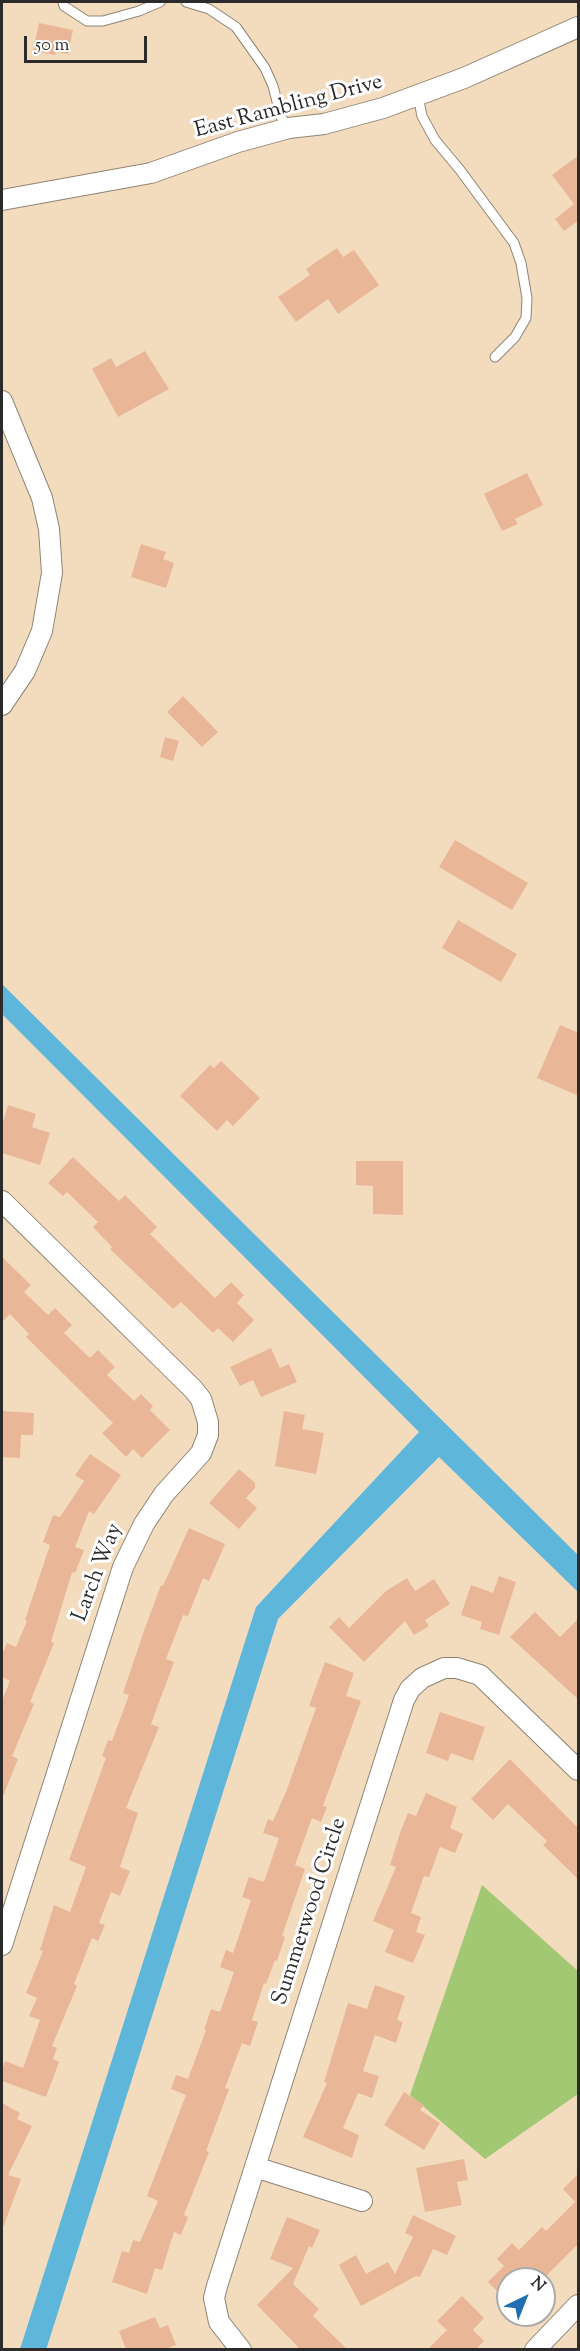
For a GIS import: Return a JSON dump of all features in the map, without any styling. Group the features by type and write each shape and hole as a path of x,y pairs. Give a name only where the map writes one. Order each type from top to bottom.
{"street":[{"name":"East Rambling Drive","path":"2,200 152,173 238,142 289,128 324,124 418,96 579,27"},
{"path":"2,401 42,498 49,529 52,573 42,631 25,671 2,705"},
{"name":"Larch Way","path":"2,1201 193,1389 204,1404 208,1422 207,1435 201,1453 164,1494 144,1524 123,1567 2,1945"},
{"name":"Summerwood Circle","path":"242,2349 225,2333 219,2322 214,2298 404,1700 410,1689 422,1678 444,1668 457,1668 480,1675 579,1770"},
{"path":"255,2167 362,2201"},
{"path":"535,2349 579,2305"}],"lane":[{"path":"63,2 70,10 87,21 103,21 139,11 160,2"},
{"path":"186,2 209,9 236,27 265,68 273,86 281,117 289,128"},
{"path":"418,96 422,116 435,140 514,243 521,262 527,298 526,318 515,337 495,357"}],"green space":[{"path":"482,1885 578,1971 578,2094 485,2159 410,2095"}],"water":[{"path":"2,984 578,1555 578,1592 439,1457 278,1619 46,2350 20,2349 256,1607 419,1432 2,1014"}],"building":[{"path":"39,23 73,30 68,54 56,52 55,55 33,51"},
{"path":"579,155 579,220 564,231 555,219 574,204 552,175"},
{"path":"337,248 343,257 354,250 379,285 338,314 328,299 296,322 278,297 310,275 306,269"},
{"path":"145,351 169,389 118,417 92,369 111,358 116,367"},
{"path":"527,473 543,505 515,519 518,524 502,531 484,494"},
{"path":"141,544 166,552 163,559 174,563 166,588 131,577"},
{"path":"183,696 218,732 202,747 167,712"},
{"path":"165,737 179,741 173,761 160,757"},
{"path":"455,840 528,883 512,910 439,867"},
{"path":"458,920 517,954 501,982 442,948"},
{"path":"560,1025 579,1033 579,1096 537,1078"},
{"path":"221,1061 260,1098 233,1126 227,1120 217,1131 180,1096 210,1065 214,1068"},
{"path":"8,1105 36,1114 32,1127 50,1133 40,1165 2,1153 2,1125"},
{"path":"73,1157 119,1201 125,1195 157,1227 150,1234 215,1298 231,1282 244,1295 237,1303 254,1320 233,1342 218,1328 213,1333 181,1302 173,1309 110,1249 112,1247 93,1227 98,1222 67,1192 63,1196 48,1183"},
{"path":"356,1161 403,1161 403,1215 373,1214 373,1186 356,1185"},
{"path":"2,1257 31,1285 24,1292 48,1315 55,1308 72,1325 64,1333 90,1358 98,1350 115,1367 107,1375 134,1401 141,1394 153,1406 150,1410 170,1430 142,1458 133,1449 126,1457 102,1433 113,1423 26,1337 29,1334 10,1314 2,1322"},
{"path":"271,1348 280,1368 289,1364 297,1382 261,1397 253,1380 240,1386 230,1367"},
{"path":"2,1411 34,1413 33,1435 21,1435 20,1458 2,1457"},
{"path":"284,1411 305,1415 302,1429 324,1433 316,1474 275,1466"},
{"path":"90,1454 121,1475 94,1514 89,1511 75,1547 84,1550 75,1573 72,1572 51,1642 54,1643 30,1702 34,1704 12,1756 18,1759 2,1799 2,1701 10,1681 2,1677 2,1655 7,1643 16,1647 27,1621 25,1620 50,1545 43,1542 53,1515 60,1517 84,1481 75,1475"},
{"path":"239,1469 255,1483 255,1488 246,1498 257,1508 239,1529 209,1503"},
{"path":"189,1528 225,1544 209,1581 203,1578 188,1616 183,1615 166,1659 174,1662 151,1724 159,1727 126,1808 138,1813 120,1867 130,1871 120,1896 111,1892 99,1923 105,1925 98,1941 92,1938 74,1984 77,1986 52,2046 57,2048 53,2059 59,2062 46,2097 2,2081 2,2071 5,2061 23,2068 40,2020 29,2016 37,1998 26,1993 43,1951 40,1950 54,1905 70,1912 86,1867 69,1860 106,1758 102,1756 108,1740 112,1741 129,1695 123,1693 145,1628 161,1585 163,1586"},
{"path":"499,1576 516,1582 499,1635 480,1629 482,1622 461,1615 471,1585 493,1593"},
{"path":"407,1578 415,1591 434,1579 450,1604 425,1620 429,1626 414,1635 405,1621 364,1662 329,1627 339,1617 349,1628 386,1591"},
{"path":"535,1612 560,1637 579,1618 579,1700 510,1637"},
{"path":"325,1662 354,1673 346,1696 361,1701 323,1806 327,1807 321,1822 312,1818 295,1865 305,1869 282,1936 285,1937 277,1961 275,1960 266,1984 264,1983 252,2020 258,2022 250,2046 242,2043 225,2088 229,2089 206,2151 209,2152 184,2215 188,2217 181,2235 174,2232 162,2270 155,2268 147,2294 112,2282 122,2251 129,2253 133,2240 140,2242 158,2201 147,2196 186,2095 171,2089 176,2075 188,2079 206,2030 204,2030 211,2009 220,2012 234,1972 220,1967 226,1950 233,1953 251,1900 242,1897 249,1877 264,1882 279,1838 263,1833 268,1819 273,1821 286,1792 316,1708 309,1706"},
{"path":"440,1712 485,1727 473,1761 451,1753 448,1761 426,1753"},
{"path":"510,1759 579,1829 579,1880 543,1845 547,1841 508,1804 493,1820 471,1799"},
{"path":"426,1793 457,1807 450,1828 463,1834 455,1853 440,1847 429,1877 424,1876 411,1913 421,1917 416,1932 425,1935 413,1963 385,1952 394,1930 373,1921 396,1867 390,1865 408,1813 416,1816"},
{"path":"375,1985 405,1996 397,2020 403,2022 396,2043 375,2035 363,2071 379,2076 372,2098 358,2093 343,2128 359,2135 352,2158 303,2137 327,2083 324,2082 348,2003 367,2009"},
{"path":"404,2092 424,2105 420,2110 440,2123 424,2150 384,2125"},
{"path":"2,2103 20,2113 17,2119 32,2126 8,2175 21,2179 3,2228"},
{"path":"464,2159 468,2180 457,2182 462,2205 425,2212 416,2168"},
{"path":"579,2173 579,2243 555,2267 503,2267 497,2259 512,2243 519,2250 542,2227 546,2231 575,2202 563,2189"},
{"path":"413,2215 456,2236 447,2255 433,2249 420,2277 416,2276 361,2306 339,2265 356,2255 366,2274 388,2262 395,2274 413,2237 405,2233"},
{"path":"287,2217 320,2230 312,2248 309,2246 293,2284 319,2309 313,2316 347,2349 300,2349 257,2305 293,2268 270,2259"},
{"path":"496,2274 496,2290 488,2282"},
{"path":"462,2296 484,2318 473,2330 484,2341 476,2349 428,2349 447,2330 437,2321"},
{"path":"155,2317 160,2328 168,2325 176,2345 165,2349 126,2349 119,2331"}]}
